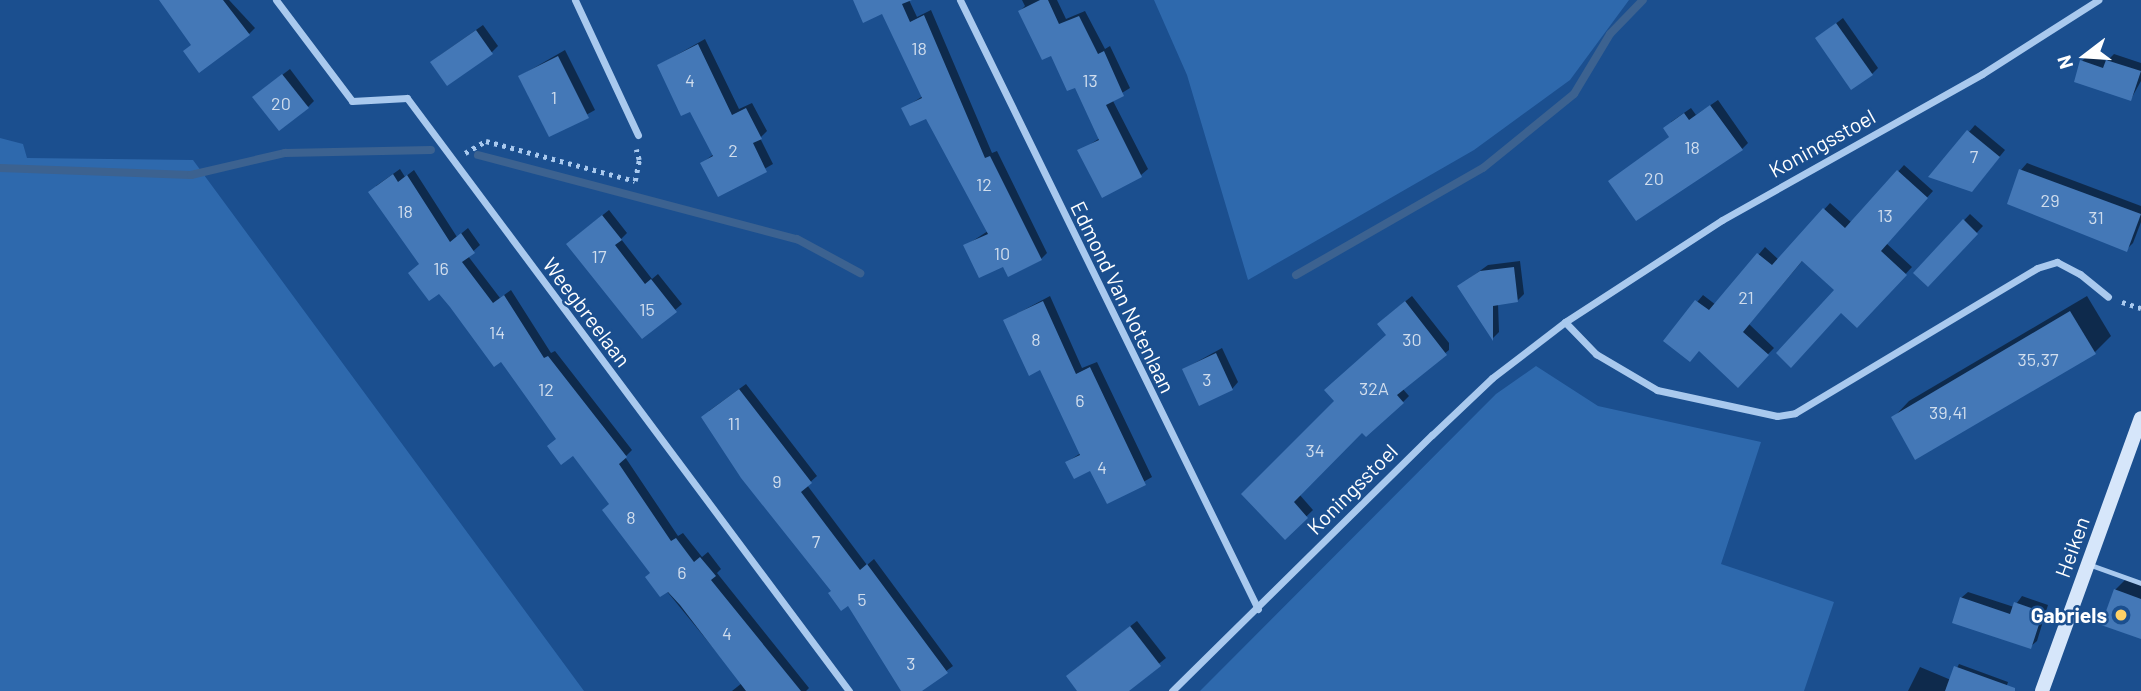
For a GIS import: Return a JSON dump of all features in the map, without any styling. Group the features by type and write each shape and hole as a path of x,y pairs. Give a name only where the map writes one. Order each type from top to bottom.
{"main road":[{"name":"Heiken","path":"2042,691 2141,418"}],"street":[{"name":"Weegbreelaan","path":"276,0 352,102 407,99 849,691"},
{"path":"575,0 638,135"},
{"name":"Edmond Van Notenlaan","path":"961,0 1258,609"},
{"name":"Koningsstoel","path":"1172,691 1492,378 1565,322 1722,220 1982,74 2098,0"},
{"path":"1565,322 1596,354 1657,390 1777,416 1795,413 2037,268 2057,262 2080,274 2108,297"}],"lane":[{"path":"2088,564 2141,583"}],"path":[{"path":"453,163 486,141 635,181 638,135"}],"shaded area":[{"path":"1154,0 1629,0 1570,80 1474,150 1248,280 1187,75"},
{"path":"0,138 23,144 27,158 193,160 584,691 0,691"},
{"path":"1536,366 1598,406 1761,442 1721,564 1834,602 1804,691 1200,691 1496,394"}],"building":[{"path":"159,0 223,0 250,35 199,73 183,51 191,45"},
{"path":"853,0 912,0 902,4 910,22 924,15 985,158 990,156 1042,260 1008,277 1003,267 979,278 963,245 988,234 926,119 910,126 901,108 922,98 882,14 863,23"},
{"path":"1040,0 1048,0 1059,24 1079,16 1098,54 1104,51 1124,96 1106,105 1142,177 1102,198 1077,150 1099,140 1075,88 1067,91 1051,56 1042,60 1018,11"},
{"path":"1836,23 1873,75 1851,90 1815,38"},
{"path":"476,30 493,54 447,86 430,62"},
{"path":"698,44 732,115 746,108 762,139 753,143 767,172 718,197 700,163 713,156 690,112 681,116 657,65"},
{"path":"558,56 589,118 549,137 518,76"},
{"path":"2080,60 2103,68 2106,60 2141,71 2131,101 2074,82"},
{"path":"282,74 309,108 279,131 252,97"},
{"path":"1710,105 1743,150 1636,221 1608,181 1669,137 1663,128 1684,113 1689,120"},
{"path":"1967,130 2000,157 1972,192 1928,177"},
{"path":"2019,169 2141,214 2127,252 2007,204"},
{"path":"1897,170 1928,198 1881,251 1907,275 1857,328 1841,313 1791,368 1776,353 1834,290 1802,261 1743,332 1769,355 1738,388 1699,351 1690,362 1663,341 1695,300 1709,310 1757,253 1772,265 1823,208 1845,228"},
{"path":"393,174 398,182 407,175 450,242 461,233 475,253 462,262 493,303 504,295 544,358 548,356 627,457 619,464 671,541 676,538 694,562 700,557 716,576 711,580 801,691 746,691 680,605 668,592 660,597 645,577 650,573 602,510 609,504 573,456 561,465 547,446 556,439 501,362 494,367 439,294 429,301 408,273 419,264 368,192"},
{"path":"602,215 622,240 615,245 645,284 651,279 677,312 642,339 566,244"},
{"path":"1963,219 1978,234 1928,287 1913,273"},
{"path":"1514,267 1518,302 1493,306 1493,341 1457,286 1480,271"},
{"path":"1043,301 1076,374 1090,367 1146,485 1107,504 1090,471 1074,479 1065,462 1080,455 1040,370 1029,376 1003,320"},
{"path":"1405,301 1447,355 1397,395 1404,403 1366,437 1362,433 1294,502 1308,518 1285,540 1241,494 1334,401 1324,390 1386,335 1377,324"},
{"path":"2070,311 2096,354 1915,460 1891,417"},
{"path":"1216,353 1233,390 1199,406 1182,369"},
{"path":"739,389 812,483 801,492 860,570 867,564 948,673 922,691 901,691 848,606 841,611 828,593 831,591 741,478 701,417"},
{"name":"Gabriels","path":"2114,589 2141,599 2141,639 2101,625"},
{"path":"1960,597 2010,614 2014,602 2043,612 2031,649 1952,623"},
{"path":"1130,626 1161,666 1129,691 1077,691 1066,676"},
{"path":"1954,666 2015,688 2015,691 1945,691"}],"waterway":[{"path":"1296,275 1483,168 1574,94 1610,34 1643,0"},
{"path":"0,168 191,175 285,153 431,150"},
{"path":"478,155 797,239 860,273"}],"place":[{"name":"Gabriels","path":"2121,615"}]}
